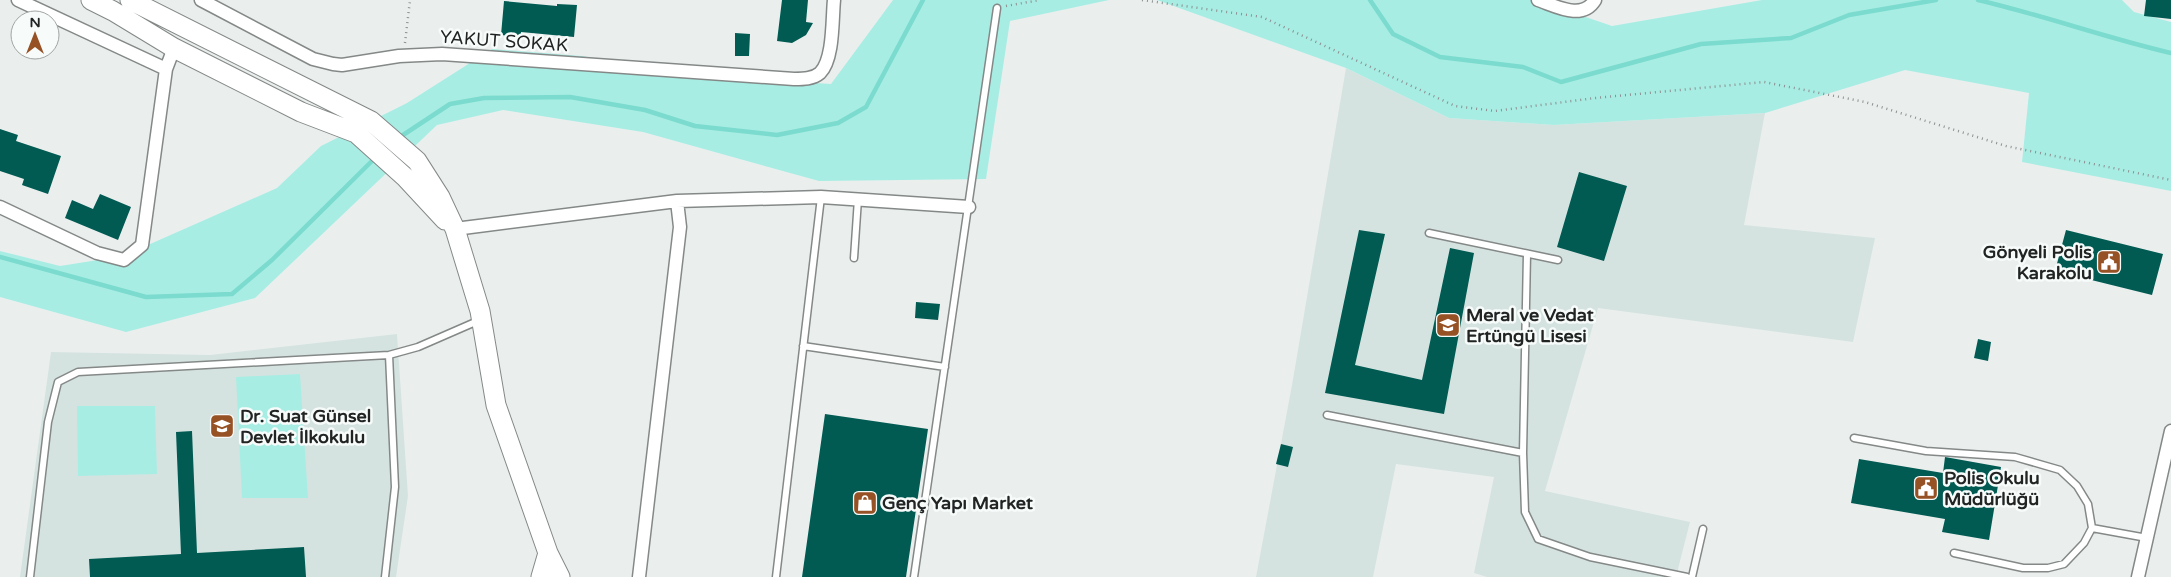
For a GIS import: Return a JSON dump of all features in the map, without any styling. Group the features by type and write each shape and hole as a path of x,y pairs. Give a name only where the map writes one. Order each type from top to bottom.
{"street":[{"path":"18,0 166,69"},
{"path":"91,0 114,11 174,48 301,112 356,133 406,178 455,229"},
{"path":"130,0 371,121 417,161 440,197 455,229 481,320 496,405 548,553 560,577"},
{"name":"YAKUT SOKAK","path":"201,0 313,59 323,62 342,64 404,55 442,54 794,79 809,78 819,74 826,64 830,50 834,0"},
{"path":"1538,0 1569,10 1580,11 1591,7 1595,0"},
{"path":"0,207 97,253 124,260 142,245 166,69 174,48"},
{"path":"455,229 677,201 821,197 969,207"},
{"path":"639,577 680,227 677,201"},
{"path":"2138,577 2171,430"},
{"path":"541,577 548,553"}],"lane":[{"path":"914,577 998,8"},
{"path":"776,577 821,197"},
{"path":"854,258 858,199"},
{"path":"1428,233 1558,260"},
{"path":"1527,254 1523,453 1525,512 1538,539 1590,557 1687,577"},
{"path":"30,577 48,422 58,382 78,372 389,355 418,347 481,320"},
{"path":"803,346 945,367"},
{"path":"385,577 395,488 389,355"},
{"path":"1328,415 1523,453"},
{"path":"1854,438 1926,451 2015,457 2060,470 2078,486 2088,504 2092,528 2084,543 2064,564 2048,568 2023,568 1954,553"},
{"path":"2092,528 2147,538"},
{"path":"1692,577 1703,529"}],"path":[{"path":"404,55 410,0"},
{"path":"998,8 1040,0"},
{"path":"1142,0 1262,17 1455,106 1495,111 1595,98 1764,82 1865,102 2006,146 2171,180"}],"shaded area":[{"path":"893,0 1109,0 1010,21 986,179 819,181 643,132 503,110 437,125 255,298 126,332 0,297 0,251 60,266 123,256 277,188 321,146 407,103 492,49 581,56 721,77 831,84"},
{"path":"1157,0 1536,0 1612,26 1762,0 2122,0 2134,12 2171,22 2171,191 2022,162 2029,93 1905,70 1765,113 1554,125 1449,118 1346,68"},
{"name":"Meral ve Vedat Ertüngü Lisesi","path":"1346,68 1449,118 1554,125 1765,113 1744,225 1875,238 1853,342 1598,308 1545,491 1690,522 1676,577 1487,577 1474,573 1494,477 1396,464 1373,577 1256,577 1292,385"},
{"name":"Dr. Suat Günsel Devlet İlkokulu","path":"397,334 408,496 396,577 20,577 51,352 210,355"},
{"path":"300,374 308,498 242,498 236,377"},
{"path":"77,406 155,406 157,474 78,476"}],"building":[{"path":"782,0 808,0 806,22 813,23 806,35 792,43 777,41"},
{"path":"2146,0 2171,0 2171,19 2144,16"},
{"path":"504,1 557,6 557,4 577,5 574,37 521,32 521,37 501,35"},
{"path":"735,33 750,34 749,56 735,56"},
{"path":"0,129 18,135 16,141 61,156 48,194 22,185 24,179 0,171"},
{"path":"1579,172 1627,186 1604,261 1557,247"},
{"path":"100,194 131,207 118,240 65,218 72,200 93,209"},
{"name":"Meral ve Vedat Ertüngü Lisesi","path":"1359,230 1385,234 1355,365 1422,380 1450,248 1474,253 1444,414 1325,393"},
{"name":"Gönyeli Polis Karakolu","path":"2066,230 2163,254 2152,295 2055,271"},
{"path":"916,302 940,304 938,320 915,318"},
{"path":"1978,339 1991,342 1988,361 1974,358"},
{"name":"Genç Yapı Market","path":"825,414 928,429 906,577 802,577"},
{"path":"192,431 197,553 304,547 306,577 90,577 89,559 181,554 176,432"},
{"path":"1281,444 1293,447 1288,467 1276,464"},
{"name":"Polis Okulu Müdürlüğü","path":"1945,457 2001,467 1989,540 1942,532 1945,519 1851,503 1859,459 1943,473"}],"waterway":[{"path":"397,139 450,104 484,98 570,97 645,110 695,126 777,135 838,123 866,107 923,0"},
{"path":"1370,0 1393,34 1440,57 1523,67 1561,82 1701,44 1791,38 1849,15 1936,0"},
{"path":"1978,0 2171,53"},
{"path":"0,257 146,297 232,294 272,260 376,157"}],"place":[{"name":"Gönyeli Polis Karakolu","path":"2109,262"},
{"name":"Meral ve Vedat Ertüngü Lisesi","path":"1448,325"},
{"name":"Dr. Suat Günsel Devlet İlkokulu","path":"222,426"},
{"name":"Polis Okulu Müdürlüğü","path":"1926,488"},
{"name":"Genç Yapı Market","path":"865,503"}]}
